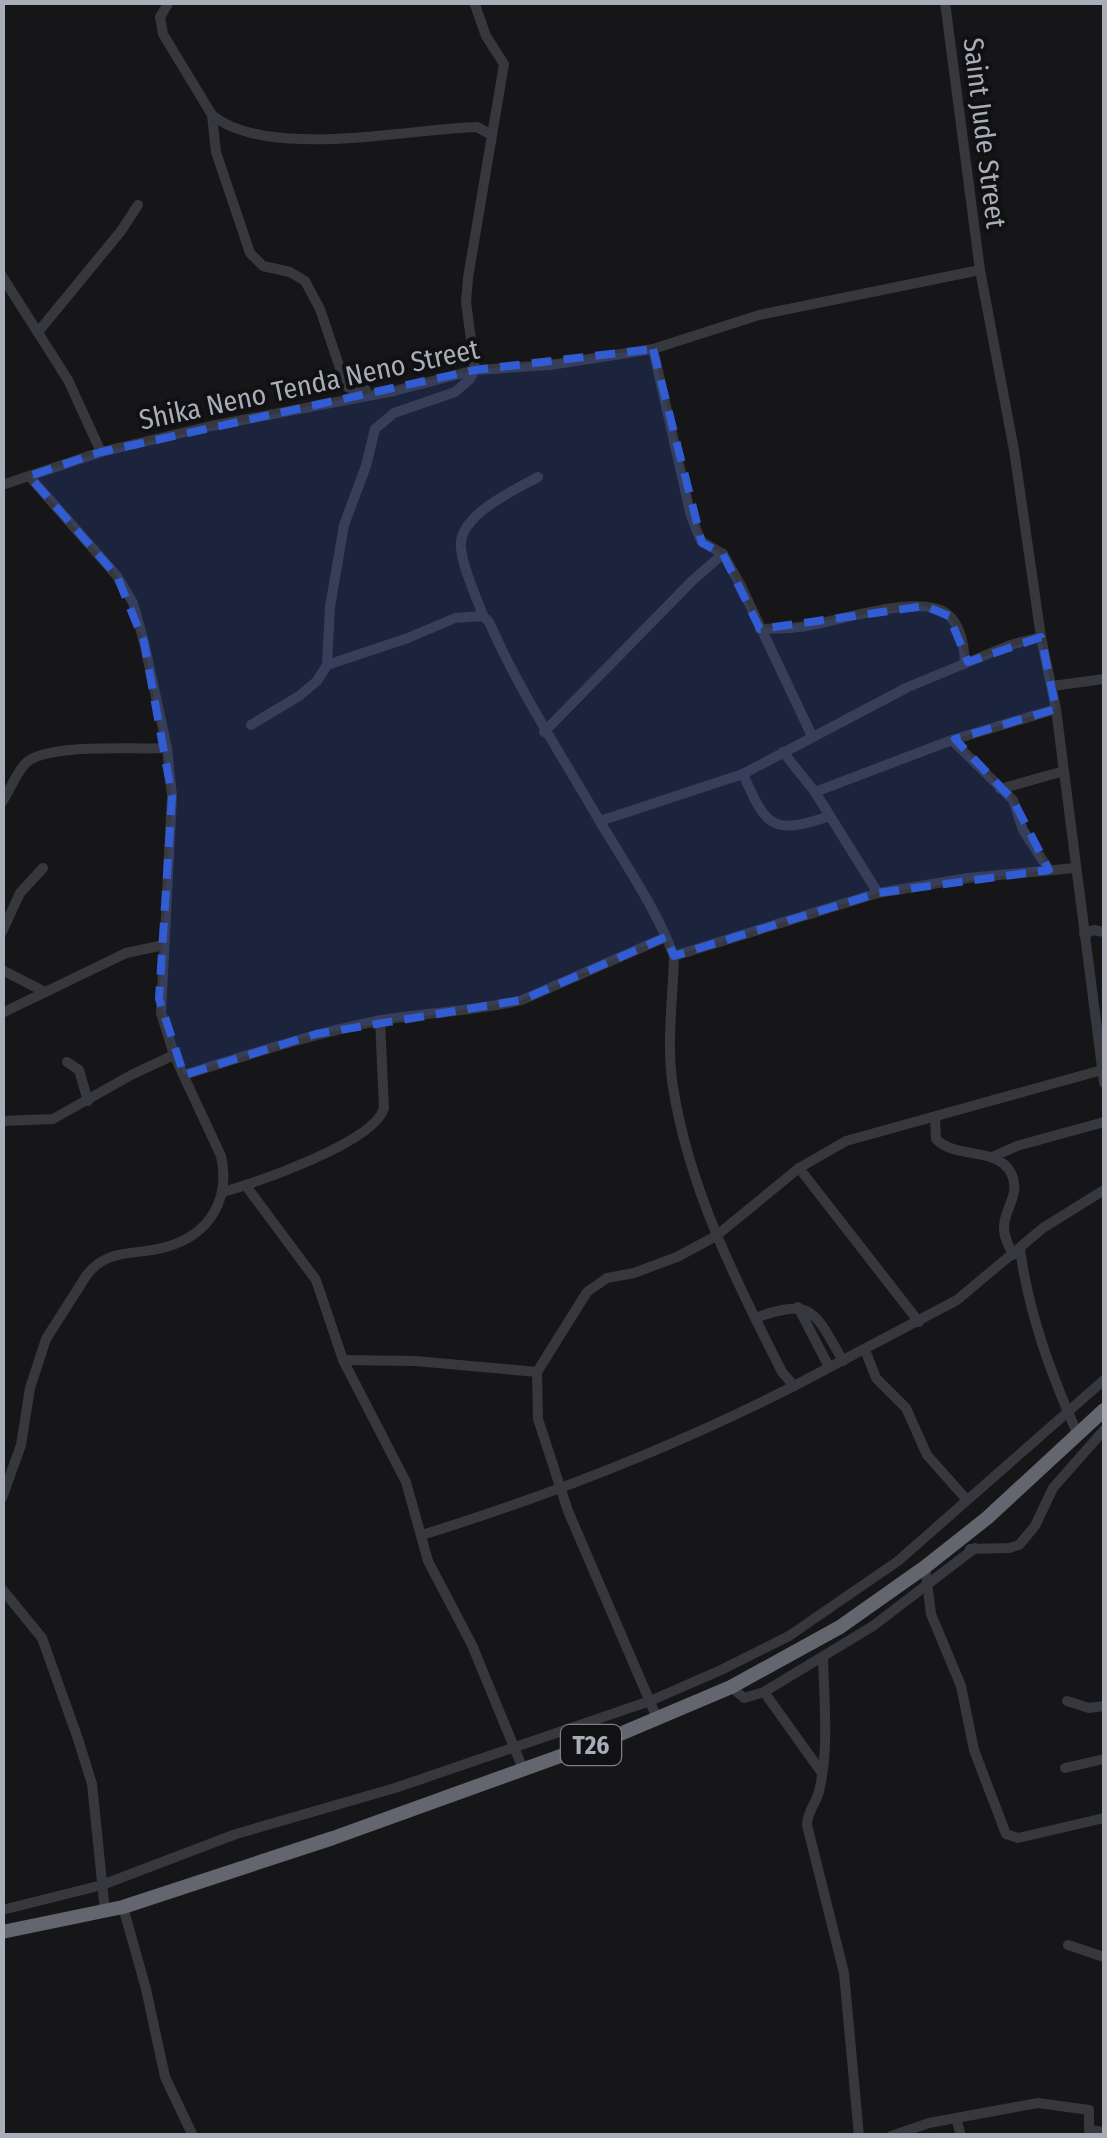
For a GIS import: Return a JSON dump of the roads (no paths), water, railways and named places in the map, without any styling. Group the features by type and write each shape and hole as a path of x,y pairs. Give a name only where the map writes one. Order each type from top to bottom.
{"highway":[{"name":"T26","path":"2,1932 123,1907 333,1838 523,1769 730,1687 840,1627 925,1567 1078,1435 1102,1422"}],"street":[{"path":"169,2 160,17 163,34 212,114 242,133 345,138 477,126 490,134"},
{"path":"252,725 299,696 317,681 327,665 330,607 344,525 375,430 394,413 455,392 464,386 474,368 466,302 468,278 504,64 486,36 474,2"},
{"name":"Saint Jude Street","path":"946,2 980,270 1056,709 1104,1082"},
{"path":"212,114 216,152 250,253 264,266 290,272 305,281 320,309 350,390 370,390 474,368"},
{"path":"38,332 138,205"},
{"name":"Shika Neno Tenda Neno Street","path":"2,485 101,452 211,426 394,391 463,375 474,368 558,364 654,349 759,315 980,270"},
{"path":"2,276 68,380 101,452"},
{"path":"654,349 691,516 701,541 723,554 812,736"},
{"path":"2,1498 21,1445 30,1388 46,1339 86,1276 114,1255 162,1249 183,1241 212,1218 224,1192 225,1174 221,1156 174,1055 159,1000 172,820 167,748 147,653 126,590 29,476"},
{"path":"538,476 496,499 473,520 462,534 462,554 483,616 544,732 650,903 674,956 672,1085 686,1145 716,1236 782,1372 794,1386"},
{"path":"544,732 723,554"},
{"path":"760,629 798,628 925,606 950,616 960,631 965,663"},
{"path":"327,665 455,618 483,616"},
{"path":"600,821 743,774 880,700 1010,645 1041,637"},
{"path":"1052,686 1104,679"},
{"path":"815,792 952,740 1056,709"},
{"path":"952,740 1013,800 1023,830 1049,870"},
{"path":"2,802 22,767 32,758 64,752 167,748"},
{"path":"783,752 815,792 878,893"},
{"path":"1000,789 1064,771"},
{"path":"743,774 758,809 770,823 783,826 830,816"},
{"path":"2,932 20,894 43,868"},
{"path":"674,956 878,893 968,878 1075,868"},
{"path":"1084,934 1104,932"},
{"path":"184,1075 316,1034 380,1020 522,1000 666,937"},
{"path":"2,1013 138,948 164,944"},
{"path":"2,970 43,991"},
{"path":"224,1192 342,1145 364,1134 381,1118 384,1108 380,1020"},
{"path":"2,1121 52,1119 174,1055"},
{"path":"68,1062 79,1070 88,1101"},
{"path":"657,1718 560,1490 538,1419 537,1372 587,1292 597,1283 677,1256 716,1236 799,1168 857,1136 1102,1070"},
{"path":"934,1117 936,1138 943,1146 992,1157 1005,1164 1015,1182 1004,1224 1016,1252 1035,1326 1078,1435"},
{"path":"992,1157 1017,1146 1104,1122"},
{"path":"799,1168 919,1322"},
{"path":"246,1186 316,1280 343,1360 406,1482 428,1562 472,1645 523,1769"},
{"path":"422,1535 560,1490 675,1443 794,1386 957,1300 1044,1228 1104,1190"},
{"path":"755,1318 798,1307 810,1312 843,1361"},
{"path":"798,1307 829,1368"},
{"path":"865,1350 876,1378 906,1408 927,1455 967,1500"},
{"path":"343,1360 416,1361 537,1372"},
{"path":"2,1910 102,1884 236,1834 395,1788 650,1701 788,1636 898,1561 1104,1380"},
{"path":"949,1549 1019,1545 1035,1526 1053,1488 1102,1422"},
{"path":"730,1687 744,1698 764,1692 885,1618 975,1548"},
{"path":"925,1567 931,1614 961,1686 986,1787 1006,1834 1018,1838 1104,1818"},
{"path":"2,1589 42,1638 92,1784 105,1911"},
{"path":"823,1657 827,1714 822,1773 820,1792 807,1816 807,1825 844,1972 855,2134"},
{"path":"764,1692 822,1773"},
{"path":"1068,1700 1088,1708 1104,1706"},
{"path":"1065,1768 1104,1759"},
{"path":"123,1907 165,2077 194,2136"},
{"path":"1068,1944 1104,1956"},
{"path":"891,2136 956,2118 1052,2102 1089,2110 1089,2130 1104,2132"},
{"path":"956,2118 961,2136"}]}
